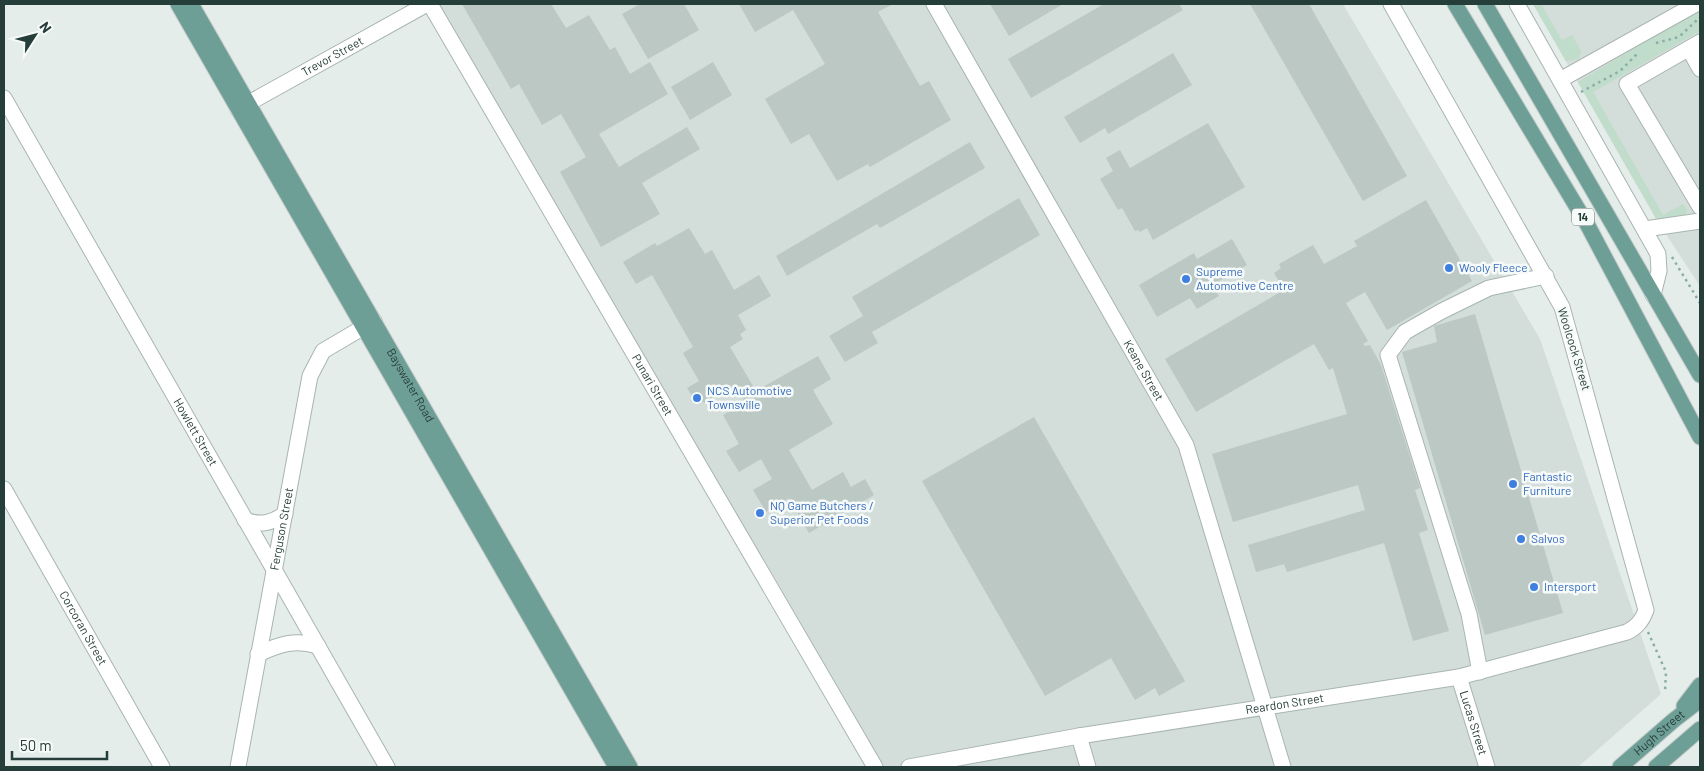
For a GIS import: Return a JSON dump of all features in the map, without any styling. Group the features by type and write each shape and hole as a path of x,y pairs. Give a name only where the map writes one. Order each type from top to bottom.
{"main road":[{"name":"Bayswater Road","path":"178,4 243,106 368,324 616,767"},
{"name":"Bayswater Road","path":"191,4 243,106"},
{"name":"14","path":"1455,4 1587,224 1700,437"},
{"name":"14","path":"1485,4 1700,375"},
{"name":"Bayswater Road","path":"368,324 630,767"},
{"path":"1674,720 1700,685"},
{"name":"Hugh Street","path":"1620,767 1700,700"},
{"name":"Hugh Street","path":"1656,767 1700,729"}],"street":[{"name":"Trevor Street","path":"243,106 428,4"},
{"name":"Punari Street","path":"428,4 875,767"},
{"name":"Keane Street","path":"934,4 1186,445 1283,767"},
{"name":"Woolcock Street","path":"1391,4 1546,276 1568,324 1644,614"},
{"path":"1516,4 1565,76 1658,254 1659,271 1653,295"},
{"path":"1565,76 1594,62 1696,4"},
{"path":"1700,69 1694,46 1627,84 1700,207"},
{"name":"Howlett Street","path":"4,98 387,767"},
{"path":"1646,229 1700,221"},
{"path":"1480,672 1469,614 1388,355 1405,332 1442,311 1489,288 1546,276"},
{"name":"Ferguson Street","path":"238,767 310,376 314,365 323,351 368,324"},
{"name":"Corcoran Street","path":"4,489 162,767"},
{"path":"245,520 257,524 273,522 285,514"},
{"name":"Reardon Street","path":"909,767 1079,736 1480,672 1627,632 1635,628 1644,614"},
{"path":"258,654 283,643 304,642 318,646"},
{"name":"Lucas Street","path":"1459,676 1487,767"},
{"path":"1079,736 1088,767"}],"path":[{"path":"1653,44 1679,37 1700,17"},
{"path":"1565,76 1581,92 1620,70 1640,52"},
{"path":"1658,254 1672,257 1700,303"},
{"path":"1644,614 1666,672 1665,691"}],"shaded area":[{"path":"435,4 1343,4 1540,339 1661,694 1578,767 869,767"},
{"path":"1533,4 1700,4 1700,286 1656,219"}],"green space":[{"path":"1533,4 1541,4 1562,40 1572,35 1581,51 1579,59 1566,61"},
{"path":"1700,9 1700,31 1593,92 1663,215 1683,204 1687,211 1685,216 1656,218 1578,82"}],"building":[{"path":"462,4 551,4 566,28 589,15 610,50 615,47 630,74 650,62 668,94 599,134 619,167 687,127 700,149 642,183 660,214 601,247 560,172 586,157 561,114 542,125 519,84 511,89"},
{"path":"640,4 684,4 699,30 648,59 622,14"},
{"path":"739,4 893,4 878,12 920,86 929,81 951,120 870,167 868,164 837,181 809,134 791,144 765,99 825,64 793,10 755,32"},
{"path":"990,4 1063,4 1009,36"},
{"path":"1104,4 1179,4 1183,10 1031,98 1008,59"},
{"path":"1250,4 1309,4 1407,176 1363,201"},
{"path":"1173,53 1192,85 1108,134 1105,128 1080,143 1064,117"},
{"path":"713,62 732,95 690,120 671,87"},
{"path":"1208,123 1245,187 1153,240 1147,228 1140,232 1138,230 1135,231 1122,208 1118,210 1100,179 1113,171 1106,158 1120,150 1130,168"},
{"path":"970,142 985,168 880,228 877,224 787,276 776,256"},
{"path":"1019,198 1040,235 872,332 878,343 845,362 829,336 863,316 852,297"},
{"path":"1426,200 1472,281 1387,330 1365,292 1346,303 1368,341 1363,344 1365,346 1370,345 1381,365 1420,488 1415,490 1428,530 1419,533 1449,631 1413,641 1384,543 1287,572 1284,564 1256,572 1248,545 1365,510 1358,485 1233,522 1212,454 1347,414 1333,368 1329,370 1314,344 1196,412 1165,359 1284,290 1274,273 1281,268 1279,264 1313,245 1324,264 1357,246 1354,241"},
{"path":"689,228 705,254 712,250 734,290 759,275 771,296 738,315 746,330 740,334 743,339 730,347 756,391 818,356 831,379 813,390 833,424 789,450 812,490 843,472 851,487 865,479 874,495 809,533 789,498 766,512 753,490 772,479 761,459 739,472 726,451 739,444 723,415 745,402 735,384 704,403 702,400 697,404 687,388 699,381 683,353 693,347 652,275 636,284 623,262 655,243 657,246"},
{"path":"1232,239 1247,265 1212,285 1219,296 1197,309 1190,298 1157,317 1139,285 1194,253 1197,259"},
{"path":"1475,314 1563,613 1485,635 1402,352 1437,342 1434,326"},
{"path":"1034,417 1185,681 1159,696 1155,688 1135,700 1111,658 1045,696 922,481"}],"place":[{"name":"Wooly Fleece","path":"1449,268"},
{"name":"Supreme Automotive Centre","path":"1186,279"},
{"name":"NCS Automotive Townsville","path":"697,398"},
{"name":"Fantastic Furniture","path":"1513,484"},
{"name":"NQ Game Butchers / Superior Pet Foods","path":"760,513"},
{"name":"Salvos","path":"1521,539"},
{"name":"Intersport","path":"1534,587"}]}
